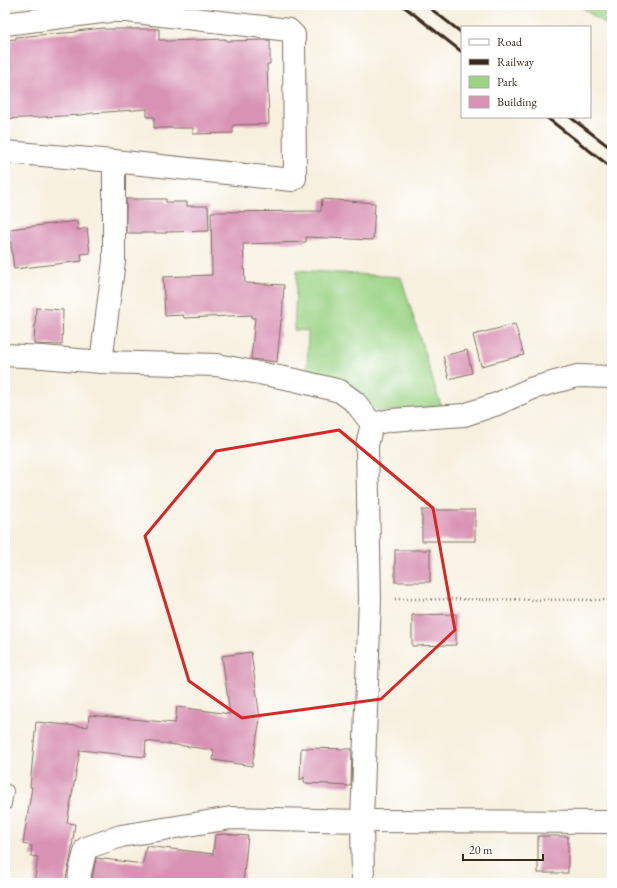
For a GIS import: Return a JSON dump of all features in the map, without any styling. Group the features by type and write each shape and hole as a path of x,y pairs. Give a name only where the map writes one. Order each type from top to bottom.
{"street":[{"path":"5,24 110,11 127,11 289,30 294,35 295,178 292,180 114,161 5,152"},
{"path":"101,362 114,261 114,161"},
{"path":"5,355 101,362 217,365 295,380 340,391 355,402 372,424"},
{"path":"372,424 391,420 464,414 497,404 533,388 577,376 612,377"},
{"path":"363,883 362,821 370,599 367,445 372,424"},
{"path":"79,883 86,848 121,836 231,818 362,821 612,822"}],"lane":[{"path":"5,804 7,791"}],"path":[{"path":"370,599 612,600"}],"highlighted area":[{"path":"339,430 433,508 455,630 381,699 242,718 189,681 145,536 216,451"}],"green space":[{"path":"579,5 612,5 612,30"},
{"path":"297,270 401,277 441,406 379,412 346,387 307,376 308,331 294,330"}],"building":[{"path":"104,28 159,29 159,40 166,41 226,39 226,41 270,40 270,64 267,64 269,124 233,125 233,133 193,134 193,128 154,128 154,117 147,117 147,109 81,115 5,119 5,40 16,39 16,37"},
{"path":"126,199 166,199 166,202 187,202 187,206 208,206 209,231 126,233"},
{"path":"322,199 375,203 373,240 306,237 306,242 243,244 245,283 284,285 277,362 251,359 255,318 252,318 252,315 184,318 183,315 165,316 163,277 212,275 211,212 321,211"},
{"path":"77,221 78,230 87,228 90,253 81,254 82,261 14,269 9,229"},
{"path":"36,308 63,310 62,345 34,344"},
{"path":"515,324 524,355 481,366 473,335"},
{"path":"467,350 472,373 449,379 443,356"},
{"path":"422,510 475,510 475,541 422,541"},
{"path":"395,550 430,550 430,582 395,582"},
{"path":"456,614 456,645 412,646 412,615"},
{"path":"251,652 260,719 252,766 213,760 214,750 146,741 145,757 80,750 67,823 75,824 71,855 65,883 34,883 38,857 31,856 32,846 23,844 32,787 30,787 36,722 88,727 89,715 175,723 177,707 230,714 222,656"},
{"path":"301,748 352,749 351,786 304,783 304,777 300,780"},
{"path":"225,834 248,836 243,883 112,883 92,880 96,858 143,864 146,846 213,854 215,835"},
{"path":"538,836 568,836 568,873 538,873"}],"railway":[{"path":"402,5 461,51"},
{"path":"426,5 461,32"},
{"path":"547,118 612,168"},
{"path":"571,118 612,149"}]}
